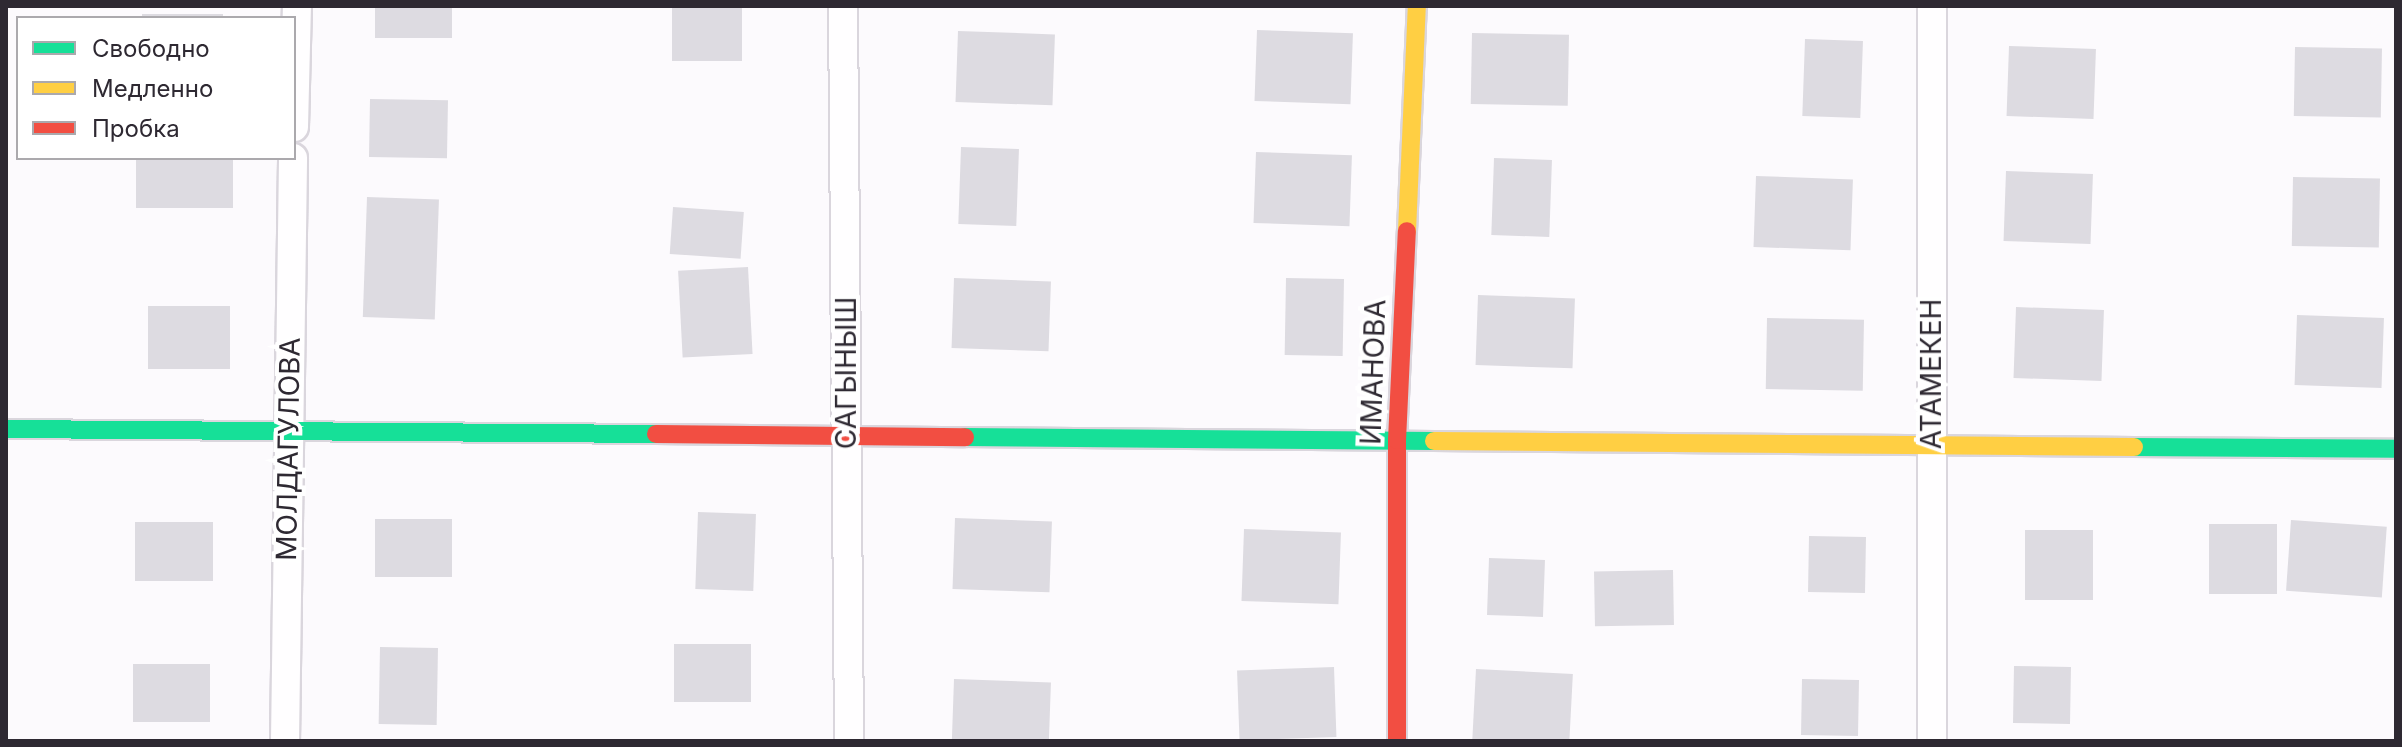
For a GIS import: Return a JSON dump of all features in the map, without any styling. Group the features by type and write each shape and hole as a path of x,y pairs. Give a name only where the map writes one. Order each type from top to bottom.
{"street":[{"path":"296,46 297,6"},
{"name":"САГЫНЫШ","path":"843,6 849,741"},
{"name":"ИМАНОВА","path":"1397,741 1397,440 1417,6"},
{"name":"АТАМЕКЕН","path":"1932,6 1932,741"},
{"name":"МОЛДАГУЛОВА","path":"285,741 293,160"},
{"path":"6,429 2396,449"}],"building":[{"path":"375,6 452,6 452,38 375,38"},
{"path":"672,6 742,6 742,61 672,61"},
{"path":"223,14 223,16 142,16"},
{"path":"1257,30 1353,33 1350,104 1255,101"},
{"path":"958,31 1055,34 1052,105 956,102"},
{"path":"1472,33 1569,35 1568,106 1471,104"},
{"path":"1805,39 1863,41 1860,118 1802,116"},
{"path":"2009,46 2096,49 2094,119 2007,116"},
{"path":"2295,47 2382,49 2381,118 2294,116"},
{"path":"370,99 448,100 447,158 369,157"},
{"path":"961,147 1019,149 1016,226 958,224"},
{"path":"1256,152 1352,155 1349,226 1254,223"},
{"path":"1494,158 1552,160 1549,237 1491,235"},
{"path":"136,160 233,160 233,208 136,208"},
{"path":"2006,171 2093,174 2091,244 2004,241"},
{"path":"1756,176 1853,179 1850,250 1754,247"},
{"path":"2293,177 2380,179 2379,248 2292,246"},
{"path":"367,197 439,200 435,319 363,317"},
{"path":"673,207 744,212 741,259 670,254"},
{"path":"748,267 753,354 683,358 678,271"},
{"path":"954,278 1051,281 1048,351 952,348"},
{"path":"1286,278 1344,279 1343,356 1285,355"},
{"path":"1478,295 1575,298 1572,368 1476,365"},
{"path":"148,306 230,306 230,369 148,369"},
{"path":"2016,307 2104,310 2101,381 2014,378"},
{"path":"2297,315 2384,318 2382,388 2295,385"},
{"path":"1767,318 1864,320 1863,391 1766,389"},
{"path":"698,512 756,514 753,591 695,589"},
{"path":"955,518 1052,521 1049,592 953,589"},
{"path":"375,519 452,519 452,577 375,577"},
{"path":"2291,520 2387,527 2382,598 2286,591"},
{"path":"135,522 213,522 213,581 135,581"},
{"path":"2209,524 2277,524 2277,594 2209,594"},
{"path":"1244,529 1341,532 1338,604 1241,601"},
{"path":"2025,530 2093,530 2093,600 2025,600"},
{"path":"1809,536 1866,537 1865,593 1808,592"},
{"path":"1489,558 1545,560 1543,617 1487,615"},
{"path":"1673,570 1674,625 1595,626 1594,571"},
{"path":"674,644 751,644 751,702 674,702"},
{"path":"380,647 438,648 437,725 379,724"},
{"path":"133,664 210,664 210,722 133,722"},
{"path":"2014,666 2071,667 2070,724 2013,723"},
{"path":"1334,667 1336,737 1240,740 1237,670"},
{"path":"1476,669 1573,674 1569,741 1472,740"},
{"path":"954,679 1051,682 1049,741 952,741"},
{"path":"1802,679 1859,680 1858,736 1801,735"}],"traffic: fast":[{"path":"6,429 656,434"},
{"path":"965,437 1434,441"},
{"path":"2134,447 2396,449"}],"traffic: slow":[{"path":"1407,231 1417,6"},
{"path":"1434,441 2134,447"}],"traffic: jam":[{"path":"1397,741 1397,440 1407,231"},
{"path":"656,434 965,437"}]}
